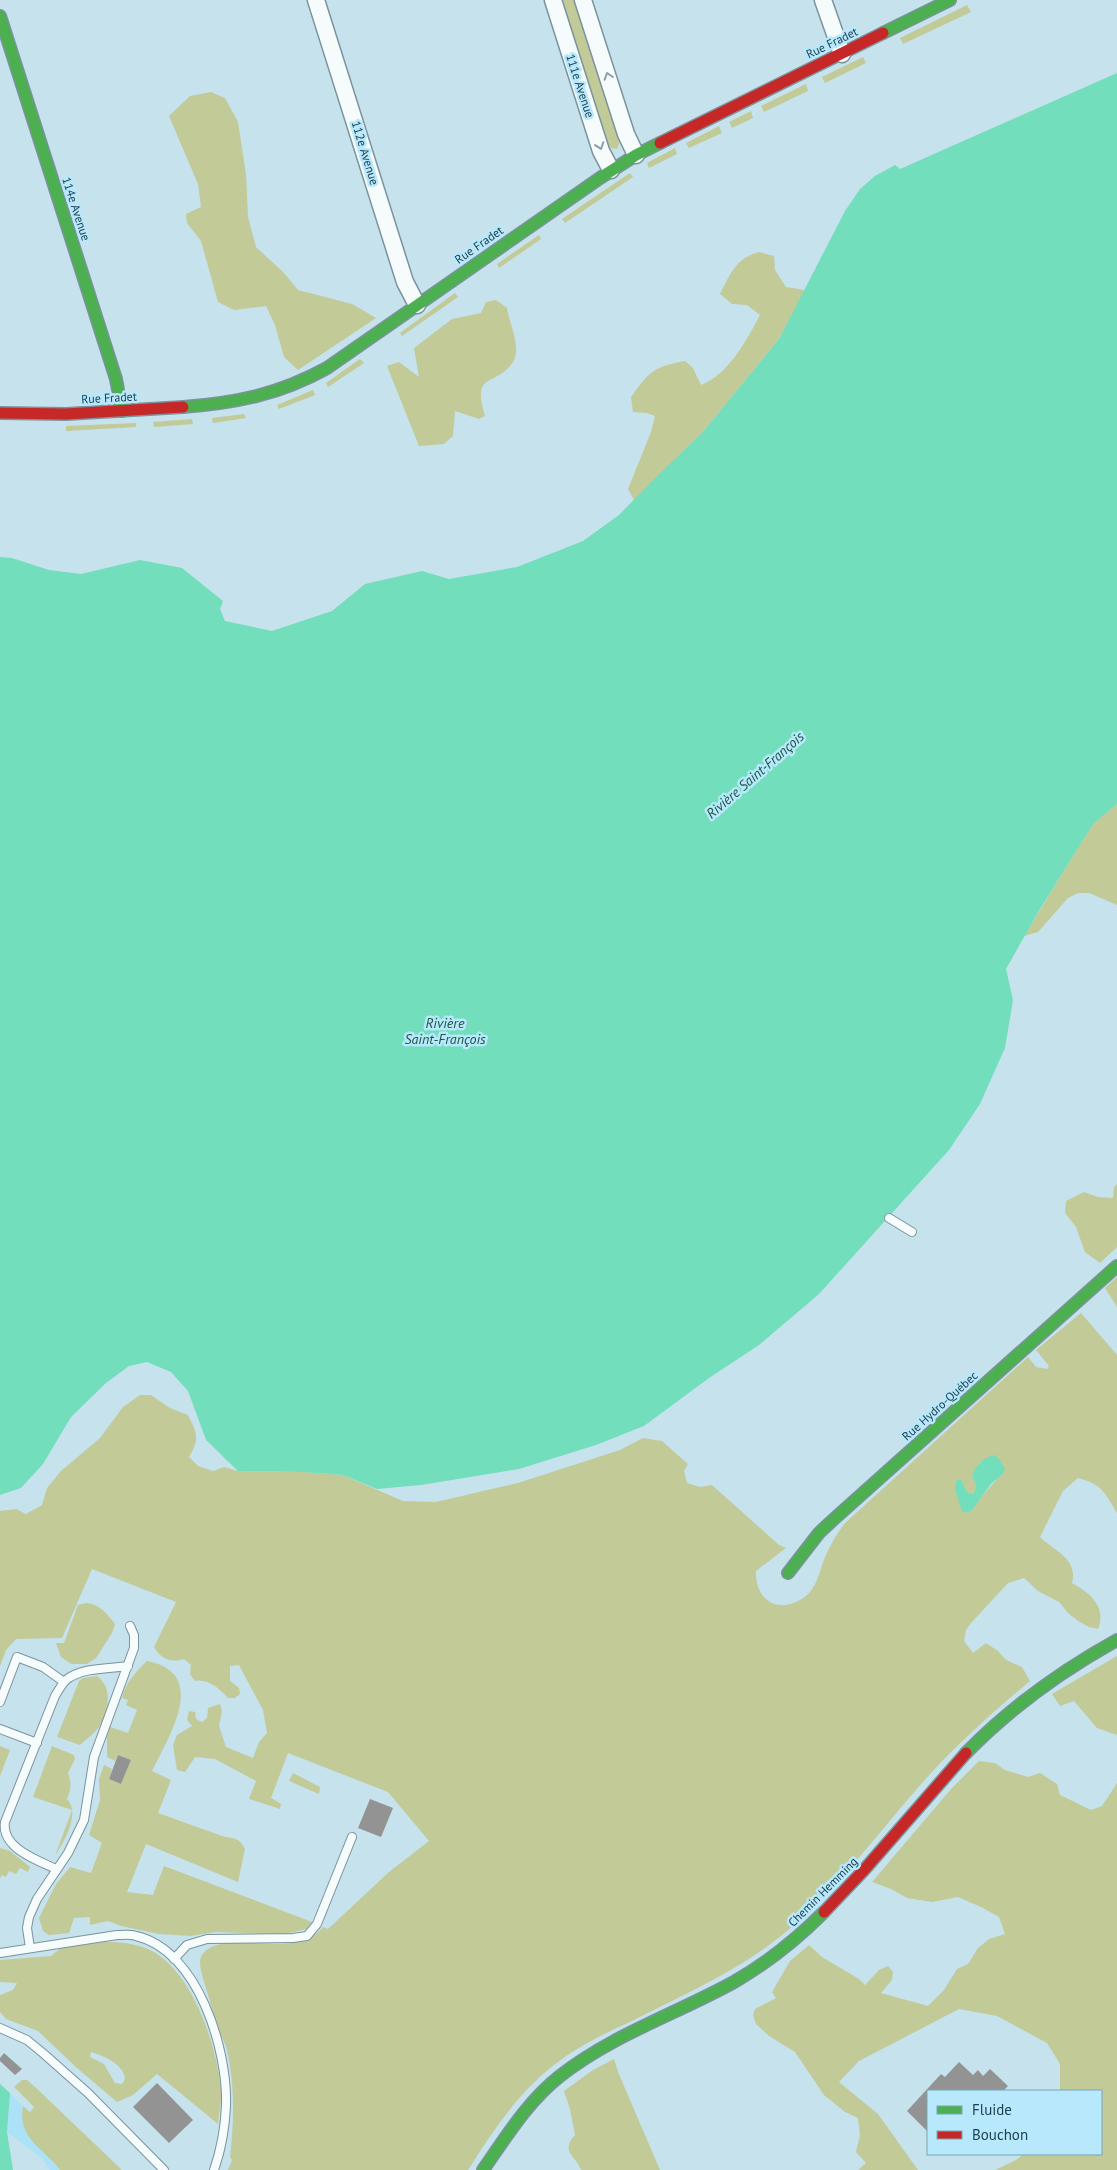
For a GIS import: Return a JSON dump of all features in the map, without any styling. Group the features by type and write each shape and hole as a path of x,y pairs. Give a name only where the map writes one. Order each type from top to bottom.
{"street":[{"name":"112e Avenue","path":"316,0 405,282 417,305"},
{"name":"111e Avenue","path":"553,0 601,151 611,170"},
{"path":"583,0 626,134 636,155"},
{"path":"823,0 842,54"},
{"name":"Rue Fradet","path":"0,413 46,415 217,405 277,392 317,374 611,170 636,155 950,0"},
{"name":"114e Avenue","path":"0,16 116,379 122,411"},
{"name":"Rue Hydro-Québec","path":"788,1573 819,1533 834,1518 1117,1266"},
{"name":"Chemin Hemming","path":"483,2170 525,2111 561,2076 616,2041 728,1986 787,1947 844,1894 945,1775 986,1732 1054,1679 1117,1640"}],"lane":[{"path":"889,1218 912,1232"},
{"path":"30,1948 27,1928 29,1916 37,1898 68,1852 84,1820 94,1757 134,1648 134,1634 130,1626"},
{"path":"0,1702 17,1657 43,1667 64,1682"},
{"path":"56,1869 22,1851 10,1841 4,1829 5,1822 55,1696 64,1682 72,1676 84,1672 128,1666"},
{"path":"0,1729 37,1743"},
{"path":"174,1959 187,1945 207,1939 293,1938 308,1936 317,1924 352,1837"},
{"path":"0,1953 116,1934 135,1935 149,1940 184,1969 208,2012 219,2047 224,2076 226,2105 224,2132 214,2170"},
{"path":"0,2028 27,2040 44,2054 88,2093 164,2170"}],"shaded area":[{"path":"562,0 575,0 620,141 617,149 611,148 607,142"},
{"path":"967,5 971,12 903,44 900,38"},
{"path":"863,57 866,63 825,83 822,77"},
{"path":"806,84 808,91 764,112 761,106"},
{"path":"211,92 225,98 238,122 246,174 248,217 256,247 284,273 298,290 352,304 376,318 298,370 284,357 275,325 266,306 234,310 218,302 201,241 187,223 186,214 201,207 198,184 169,116 190,96"},
{"path":"751,111 753,118 732,128 729,122"},
{"path":"719,126 722,133 689,148 686,143"},
{"path":"675,148 677,154 649,168 647,163"},
{"path":"630,173 633,177 565,223 562,219"},
{"path":"539,235 541,239 499,268 497,264"},
{"path":"759,252 774,256 775,270 786,287 805,290 779,339 702,433 634,500 628,489 651,432 655,416 647,413 633,412 631,397 643,381 659,368 685,361 693,368 701,385 720,373 736,356 760,315 747,305 732,304 720,294 731,273 739,263"},
{"path":"455,293 458,297 402,336 400,333"},
{"path":"496,300 507,308 516,350 513,362 506,370 483,386 481,402 485,416 479,419 455,411 453,436 444,444 419,446 387,366 399,362 419,377 414,348 452,319 481,313 486,302"},
{"path":"360,359 364,363 328,387 326,383"},
{"path":"313,390 315,395 279,409 277,405"},
{"path":"244,414 246,418 213,423 212,418"},
{"path":"192,419 193,424 154,427 153,422"},
{"path":"136,423 136,427 66,431 66,426"},
{"path":"1117,804 1117,905 1089,893 1078,893 1068,898 1038,932 1024,936 1093,823"},
{"path":"1117,1184 1117,1247 1100,1263 1085,1252 1076,1227 1065,1213 1066,1201 1084,1192 1098,1197 1113,1198 1114,1187"},
{"path":"1117,1277 1117,1307 1105,1288"},
{"path":"1081,1313 1117,1355 1117,1513 1098,1486 1078,1478 1063,1491 1040,1537 1069,1562 1073,1575 1072,1583 1085,1591 1095,1602 1100,1614 1098,1629 1078,1621 1059,1602 1038,1591 1024,1578 1008,1583 971,1623 966,1630 964,1641 973,1653 986,1643 998,1651 1006,1660 1022,1667 1030,1681 943,1760 829,1891 787,1931 751,1958 731,1970 691,1992 590,2041 554,2065 528,2088 517,2101 496,2127 468,2170 228,2170 232,2160 230,2157 233,2117 230,2063 202,1974 200,1959 203,1953 217,1945 230,1943 288,1944 313,1936 323,1927 328,1929 389,1872 429,1841 388,1792 288,1753 271,1798 281,1804 280,1809 249,1799 256,1781 215,1759 195,1757 185,1772 177,1770 173,1745 177,1735 192,1726 187,1720 189,1711 195,1712 196,1719 202,1722 207,1718 208,1708 220,1704 222,1711 219,1726 226,1747 253,1758 259,1742 267,1733 263,1710 239,1665 230,1666 230,1681 239,1688 240,1694 235,1698 228,1698 209,1683 200,1680 195,1681 190,1674 191,1665 184,1659 175,1661 167,1659 154,1647 176,1602 92,1569 62,1638 16,1639 6,1650 0,1666 0,1511 16,1509 26,1514 42,1505 47,1488 61,1471 100,1438 123,1407 140,1395 151,1395 170,1408 188,1415 196,1436 195,1445 189,1457 198,1466 213,1471 224,1467 238,1471 343,1475 403,1501 436,1502 518,1483 620,1450 643,1438 662,1441 688,1464 684,1471 687,1483 700,1487 712,1485 779,1545 786,1548 756,1571 760,1591 765,1598 772,1603 788,1605 798,1601 811,1591 829,1548 844,1524 1028,1357 1036,1367 1047,1369 1049,1366 1036,1350","holes":["980,1462 1002,1475 993,1484 967,1513 959,1479 966,1491 971,1494 974,1493 976,1486 972,1475"]},
{"path":"87,1603 100,1608 115,1624 112,1633 96,1658 87,1664 71,1664 61,1657 56,1643 64,1643 78,1605"},
{"path":"1117,1656 1117,1735 1097,1728 1074,1701 1060,1706 1052,1694"},
{"path":"147,1661 166,1668 177,1678 181,1692 180,1707 174,1724 152,1771 171,1780 158,1813 239,1841 245,1849 238,1882 146,1844 127,1892 153,1895 164,1866 312,1922 306,1929 285,1934 215,1932 191,1936 159,1934 121,1926 108,1921 90,1925 90,1917 74,1918 69,1933 49,1935 43,1931 39,1918 56,1884 70,1867 91,1873 102,1843 89,1835 100,1800 99,1779 104,1765 112,1769 109,1779 121,1784 131,1760 118,1755 115,1761 107,1757 107,1736 110,1727 128,1733 137,1710 126,1705 128,1700 122,1698 132,1678"},
{"path":"97,1676 105,1686 108,1700 106,1713 100,1726 80,1745 57,1737 79,1681 83,1678"},
{"path":"0,1746 10,1750 0,1776"},
{"path":"52,1746 74,1755 75,1759 68,1773 70,1786 67,1799 72,1810 33,1797"},
{"path":"979,1761 995,1763 1005,1770 1028,1777 1040,1773 1057,1784 1060,1795 1091,1810 1102,1806 1117,1783 1117,2170 995,2170 1023,2155 1102,2155 1102,2090 1060,2090 1060,2064 1047,2043 997,2016 959,2009 859,2061 839,2082 878,2114 918,2170 858,2170 866,2163 856,2152 860,2135 858,2118 845,2112 824,2095 795,2052 769,2036 756,2024 753,2015 755,2009 776,1998 772,1992 790,1961 809,1945 822,1957 859,1979 865,1985 879,1970 888,1966 893,1972 892,1980 881,1993 928,2006 944,1990 957,1969 968,1964 978,1948 989,1939 1005,1934 999,1917 958,1897 932,1902 907,1898 891,1889 872,1882 951,1789"},
{"path":"293,1773 320,1787 319,1794 289,1781"},
{"path":"72,1810 70,1828 55,1856"},
{"path":"0,1848 10,1851 30,1867 28,1872 20,1868 16,1874 9,1871 6,1877 2,1875 0,1878"},
{"path":"104,1942 122,1943 146,1948 167,1961 191,1993 208,2032 219,2072 221,2090 218,2124 157,2074 133,2095 117,2102 38,2031 6,2019 0,2012 0,1995 13,1990 17,1983 0,1982 0,1960 51,1956 61,1948","holes":["91,2052 107,2058 121,2069 125,2079 122,2084 115,2083 104,2064 90,2057"]},
{"path":"614,2059 660,2170 581,2170 570,2153 569,2145 575,2135 564,2091 593,2070"},
{"path":"22,2080 27,2080 35,2087 122,2170 60,2170 33,2142 24,2127 22,2117 23,2106 30,2112 34,2107 14,2087"},
{"path":"10,2093 90,2170 50,2170 42,2158 7,2132"}],"water":[{"name":"Rivière Saint-François","path":"1117,73 1117,804 1093,824 1040,909 1006,969 1013,1000 1005,1048 980,1104 949,1150 819,1294 759,1345 709,1378 644,1426 596,1445 519,1469 421,1485 377,1489 343,1475 238,1471 206,1440 188,1391 171,1372 147,1362 129,1366 106,1383 71,1417 43,1464 21,1488 0,1495 0,557 12,558 49,570 81,574 140,560 182,568 223,601 220,609 225,621 272,631 332,611 365,584 422,571 449,579 517,567 583,541 619,515 702,433 779,339 845,211 860,189 875,176 895,165 900,169"},
{"path":"995,1455 1005,1469 1002,1475 991,1484 972,1510 967,1513 962,1511 955,1489 956,1481 959,1479 962,1481 966,1491 971,1494 974,1493 976,1486 972,1475 974,1471 984,1460"},
{"path":"0,2084 10,2093 7,2132 13,2170 0,2170"}],"building":[{"path":"118,1755 131,1760 121,1784 109,1779"},
{"path":"370,1799 393,1808 381,1837 358,1828"},
{"path":"4,2053 22,2069 15,2075 0,2061"},
{"path":"959,2062 973,2075 978,2070 983,2076 990,2069 1008,2086 1004,2090 927,2090 927,2131 907,2111 941,2074 945,2077"},
{"path":"157,2083 193,2120 169,2143 133,2107"}],"traffic: fast":[{"path":"883,33 950,0"},
{"path":"0,16 116,379 122,411"},
{"path":"183,407 222,403 258,396 310,377 327,368 600,178 636,155 660,143"},
{"path":"788,1573 819,1533 834,1519 1117,1266"},
{"path":"966,1753 1001,1720 1037,1691 1076,1664 1117,1640"},
{"path":"483,2170 528,2108 560,2076 623,2037 712,1994 746,1975 781,1950 824,1912"}],"traffic: jam":[{"path":"660,143 883,33"},
{"path":"0,413 66,414 183,407"},
{"path":"824,1912 864,1870 966,1753"}]}
